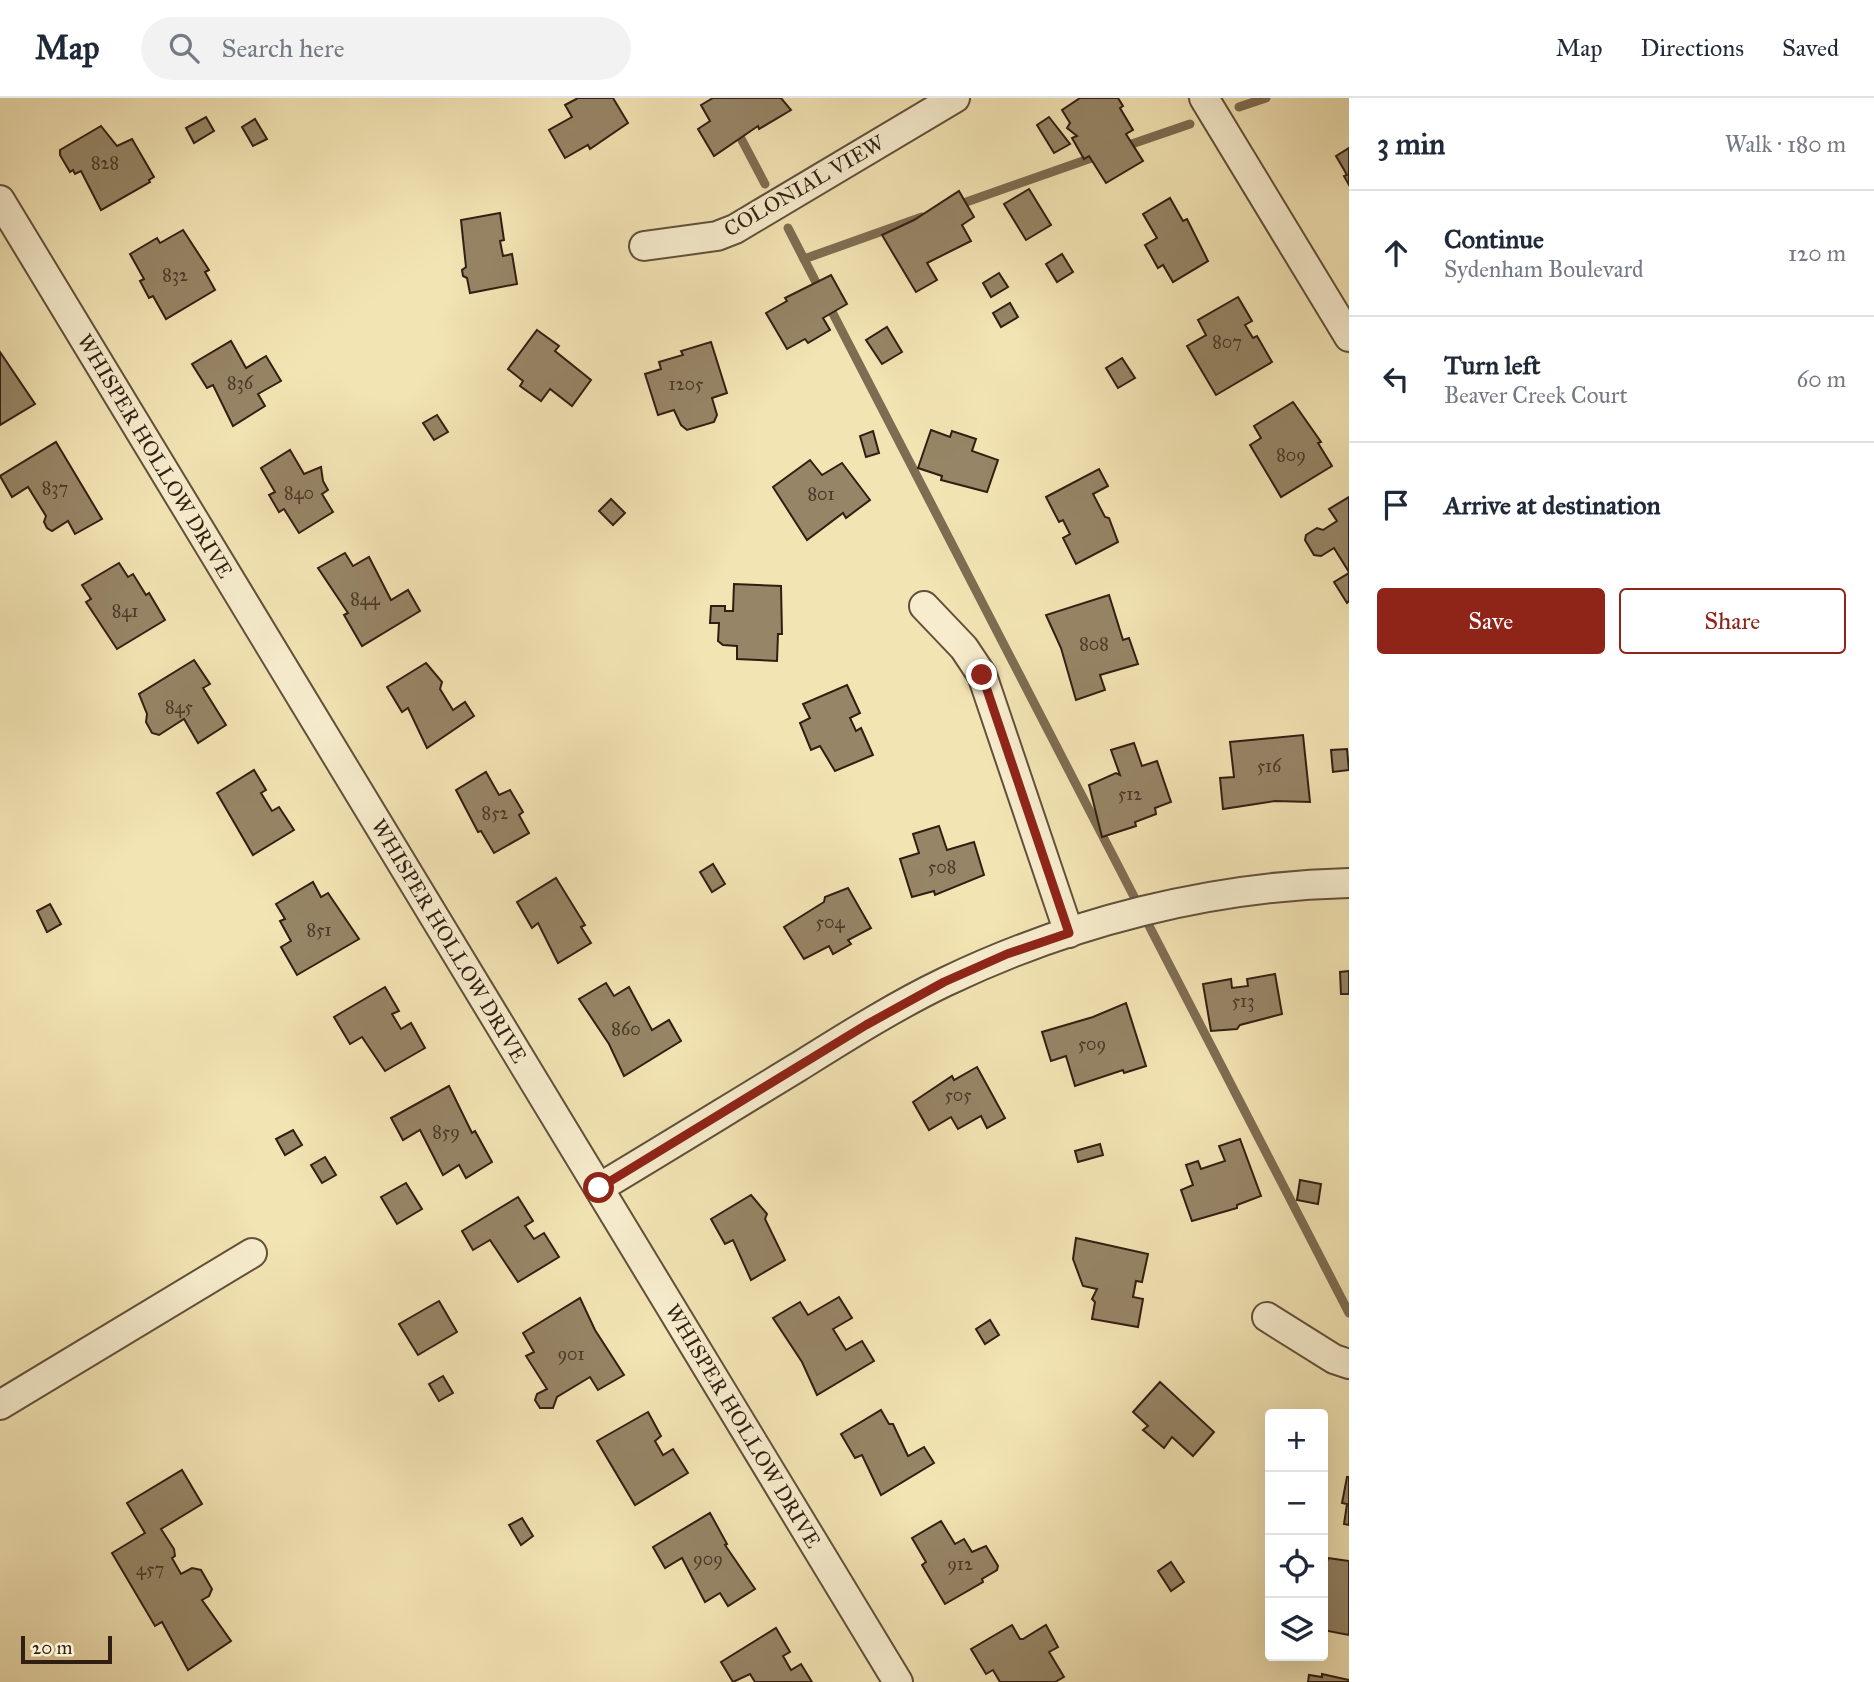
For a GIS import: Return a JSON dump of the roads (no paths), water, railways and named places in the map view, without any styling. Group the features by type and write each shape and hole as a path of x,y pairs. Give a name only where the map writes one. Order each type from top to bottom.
{"street":[{"name":"COLONIAL VIEW","path":"644,246 717,236 735,229 955,98"},
{"path":"1204,98 1348,331"},
{"name":"WHISPER HOLLOW DRIVE","path":"0,200 898,1682"},
{"path":"924,606 964,648 982,675 1069,933"},
{"path":"599,1188 866,1025 944,982 1007,954 1117,918 1199,898 1311,884 1349,883"},
{"path":"0,1405 252,1254"},
{"path":"1267,1317 1334,1359 1349,1364"}],"waterway":[{"path":"1239,107 1266,98"},
{"path":"1123,147 1190,124"},
{"path":"735,127 765,184"},
{"path":"955,206 1100,155"},
{"path":"804,259 922,217"},
{"path":"788,228 821,292"},
{"path":"828,304 1349,1313"}]}
